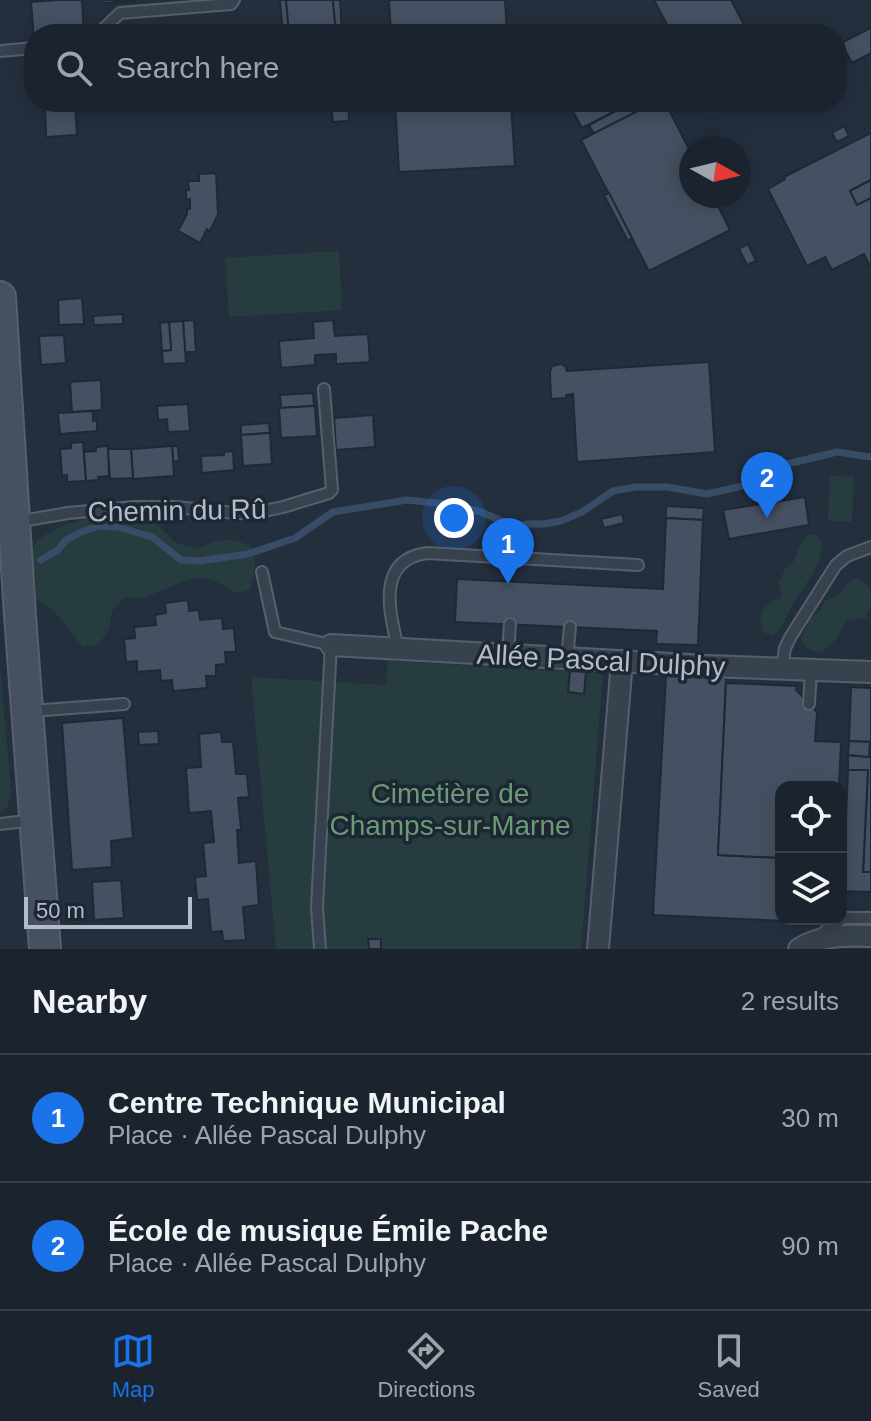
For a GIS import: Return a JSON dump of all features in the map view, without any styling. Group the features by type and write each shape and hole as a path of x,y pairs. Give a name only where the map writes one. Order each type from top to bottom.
{"main road":[{"path":"0,297 45,949"}],"street":[{"name":"Allée Pascal Dulphy","path":"331,645 871,672"},
{"path":"598,949 622,661"},
{"path":"806,945 841,935 871,936"}],"lane":[{"path":"108,24 120,13 231,4 234,0"},
{"path":"0,51 24,49"},
{"name":"Chemin du Rû","path":"14,522 134,507 255,513 329,493 332,490 324,389"},
{"path":"782,669 785,648 791,636 836,565 847,556 871,547"},
{"path":"398,648 389,610 390,590 399,566 417,554 638,565"},
{"path":"262,572 275,632 331,645 317,907 320,949"},
{"path":"508,654 510,624"},
{"path":"567,658 570,627"},
{"path":"809,704 811,670"},
{"path":"27,711 124,704"},
{"path":"0,824 35,820"},
{"path":"806,945 843,918 871,918"}],"green space":[{"path":"339,251 342,310 229,317 225,258"},
{"path":"830,476 854,477 852,522 828,521"},
{"path":"102,515 124,520 148,519 176,543 199,548 217,541 233,540 250,545 254,551 255,570 250,589 232,591 215,581 202,578 143,597 124,598 112,611 109,629 99,644 83,647 55,613 33,599 29,558 34,545 50,532"},
{"path":"809,534 818,537 822,543 822,553 783,625 772,636 763,632 760,622 762,610 780,599 779,583 785,569 793,562 801,543"},
{"path":"854,579 861,580 870,589 871,604 866,618 847,620 839,635 821,652 808,648 801,639 810,619 820,611 825,601 840,594"},
{"name":"Cimetière de Champs-sur-Marne","path":"388,661 603,673 581,949 276,949 251,677 386,685"},
{"path":"0,666 11,791 8,806 0,812"}],"building":[{"path":"82,0 83,24 33,24 31,2"},
{"path":"102,0 135,0 135,1 102,3"},
{"path":"280,0 286,0 288,24 282,24"},
{"path":"286,0 333,0 335,24 288,24"},
{"path":"333,0 340,0 341,24 335,24"},
{"path":"389,0 505,0 506,24 390,24"},
{"path":"654,0 731,0 744,24 667,24"},
{"path":"871,28 871,53 852,63 847,54 847,40"},
{"path":"45,112 76,112 77,135 46,137"},
{"path":"332,112 349,112 349,121 333,122"},
{"path":"396,112 512,112 515,166 399,172"},
{"path":"573,112 613,112 582,128"},
{"path":"614,112 636,112 594,134 589,125"},
{"path":"636,112 670,112 682,136 679,136 679,208 719,208 730,230 649,271 581,140"},
{"path":"844,126 849,136 837,142 832,133"},
{"path":"871,133 871,180 850,191 857,205 871,198 871,268 864,254 832,270 825,257 807,266 768,189 784,177"},
{"path":"216,173 218,214 200,243 178,231 187,209 190,209 190,199 186,200 188,181 199,181 199,174"},
{"path":"871,180 871,198 857,205 850,191"},
{"path":"609,193 632,238 628,241 604,195"},
{"path":"748,244 756,261 747,265 739,249"},
{"path":"82,298 84,324 59,325 58,300"},
{"path":"123,314 123,324 94,325 93,316"},
{"path":"194,320 196,352 185,352 183,321"},
{"path":"333,320 335,336 368,334 370,362 336,364 336,354 315,355 315,365 281,368 279,341 314,338 313,322"},
{"path":"183,321 186,363 163,364 162,351 171,350 169,322"},
{"path":"169,322 171,350 162,351 160,323"},
{"path":"64,335 66,363 41,365 39,336"},
{"path":"709,362 715,452 577,462 573,394 551,399 552,366 561,364 567,371"},
{"path":"101,380 102,410 72,412 70,382"},
{"path":"313,393 314,406 281,408 280,395"},
{"path":"188,404 190,431 168,432 167,419 158,420 157,406"},
{"path":"315,406 317,436 281,438 279,408"},
{"path":"93,411 97,431 60,434 58,413"},
{"path":"373,415 375,447 336,450 334,418"},
{"path":"269,423 270,433 241,435 241,425"},
{"path":"270,433 272,464 243,466 241,435"},
{"path":"83,442 86,481 67,482 67,475 62,476 60,449 71,448 71,443"},
{"path":"108,446 109,476 86,481 84,452"},
{"path":"172,446 178,446 179,461 173,462"},
{"path":"172,446 174,476 133,479 131,449"},
{"path":"108,449 131,449 133,478 110,479"},
{"path":"233,451 234,470 202,473 201,456 224,455 224,452"},
{"path":"805,497 809,525 729,539 723,510"},
{"path":"666,506 704,508 703,520 666,518"},
{"path":"622,514 624,523 604,528 601,519"},
{"path":"666,518 703,520 698,645 656,644 657,631 455,622 457,579 663,589"},
{"path":"188,600 189,611 199,610 200,620 222,618 223,629 234,628 236,652 225,652 226,664 216,665 216,676 206,676 207,688 173,691 172,680 161,681 160,670 137,672 137,661 126,662 124,639 135,638 134,627 156,625 155,615 166,613 165,603"},
{"path":"570,671 586,672 584,694 568,692"},
{"path":"666,676 726,678 718,855 775,858 775,921 653,915"},
{"path":"726,683 797,686 796,690 817,712 815,741 841,742 839,781 775,781 775,858 718,855"},
{"path":"851,687 871,688 871,872 863,872 868,770 848,770 848,755 869,757 870,742 849,741"},
{"path":"123,718 133,838 111,841 112,867 72,870 62,723"},
{"path":"158,731 159,744 139,745 138,732"},
{"path":"221,732 222,742 233,742 236,774 247,774 249,797 238,798 241,830 237,830 239,863 256,861 259,905 243,907 246,940 223,941 222,931 211,932 208,899 197,900 195,877 206,876 203,843 214,842 211,811 189,813 186,768 201,767 199,734"},
{"path":"849,741 870,742 869,757 848,755"},
{"path":"848,770 868,770 863,872 871,872 871,892 847,891"},
{"path":"121,880 124,918 94,920 92,882"},
{"path":"368,939 381,939 381,949 369,949"}],"waterway":[{"path":"41,560 58,550 66,540 99,526 118,527 152,537 181,560 199,561 248,554 295,538 333,512 407,500 453,505 481,512 516,527 561,521 582,512 613,491 667,487 707,494 756,481 779,466 837,452 871,457"}],"place":[{"name":"École de musique Émile Pache","path":"767,518"},
{"name":"Centre Technique Municipal","path":"508,584"}]}
